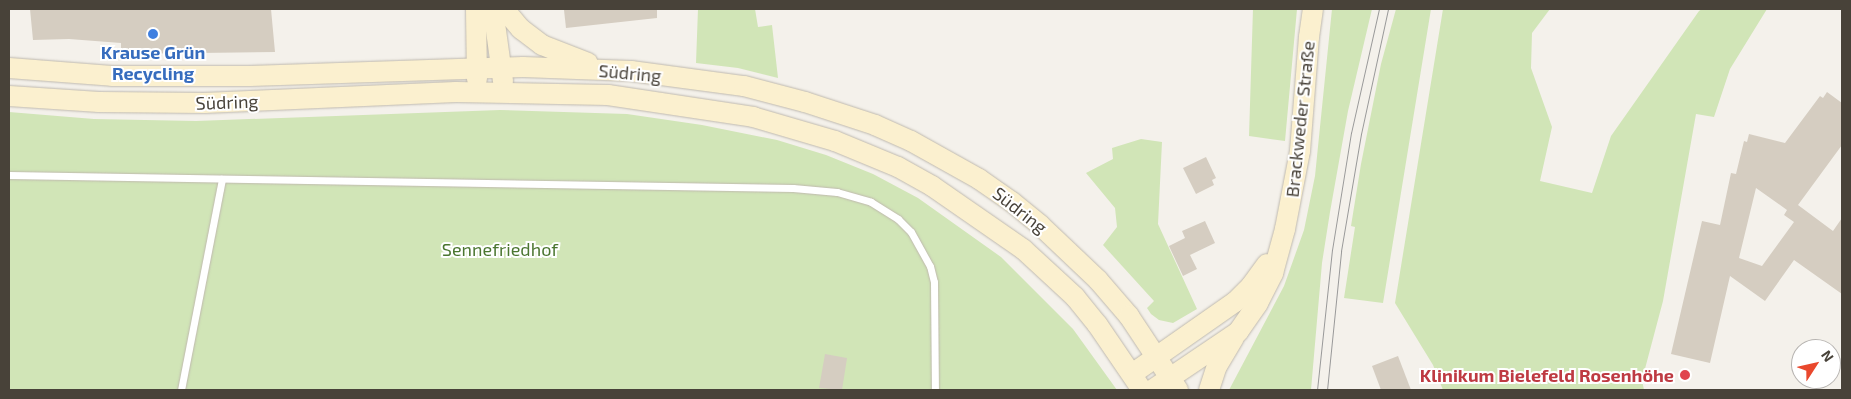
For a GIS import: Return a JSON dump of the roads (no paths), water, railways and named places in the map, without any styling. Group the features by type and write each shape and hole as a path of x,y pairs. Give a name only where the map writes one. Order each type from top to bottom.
{"main road":[{"path":"476,9 478,91"},
{"path":"493,9 504,92"},
{"path":"504,9 521,28 542,45 586,63 631,71"},
{"name":"Brackweder Straße","path":"1152,390 1175,384 1238,332 1258,303 1273,274 1285,229 1300,151 1313,9"},
{"name":"Südring","path":"9,68 132,76 250,76 502,67 631,71 744,86 805,102 874,125 946,159 1012,202 1067,249 1098,280 1129,316 1157,356"},
{"name":"Südring","path":"9,96 98,102 204,104 478,91 608,95 753,117 866,152 932,186 1023,249 1075,297 1097,324 1137,382"},
{"name":"Brackweder Straße","path":"1137,382 1157,356 1235,302 1251,286 1264,269 1285,229"},
{"path":"1209,390 1217,366 1238,332"},
{"path":"1157,356 1175,384"}],"lane":[{"path":"9,175 793,188 837,192 854,196 885,209 898,219 911,232 930,266 934,282 935,390"},
{"path":"181,390 222,180"}],"tram line":[{"path":"1317,390 1332,250 1351,133 1379,9"},
{"path":"1327,390 1341,251 1361,134 1388,9"}],"place":[{"name":"Krause Grün Recycling","path":"153,34"},
{"name":"Klinikum Bielefeld Rosenhöhe","path":"1685,375"}],"park label":[{"name":"Sennefriedhof","path":"500,249"}]}
